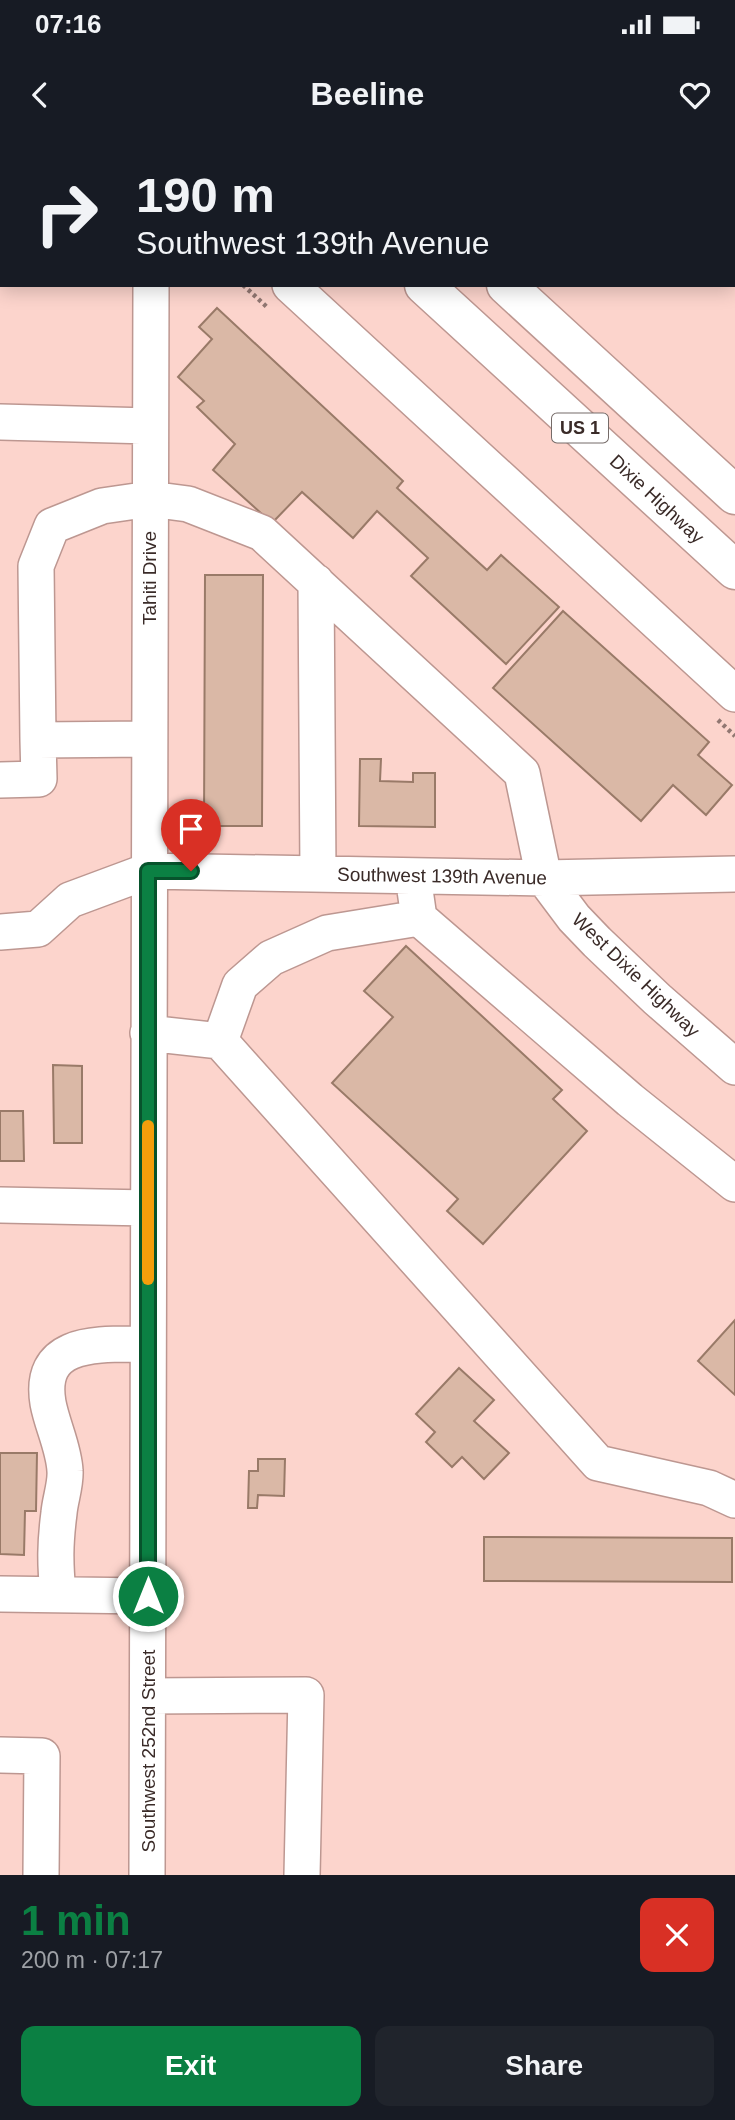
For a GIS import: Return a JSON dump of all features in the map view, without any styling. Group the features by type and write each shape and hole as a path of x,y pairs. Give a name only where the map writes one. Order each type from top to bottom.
{"highway":[{"name":"Dixie Highway","path":"426,287 735,570"},
{"name":"US 1","path":"508,287 735,495"}],"street":[{"name":"Tahiti Drive","path":"148,871 151,287"},
{"path":"292,287 735,694"},
{"path":"0,422 150,426"},
{"path":"0,780 39,779 36,566 52,526 103,506 150,499 188,505 262,533 522,773 544,878"},
{"path":"316,582 317,874"},
{"path":"38,740 149,739"},
{"path":"0,932 38,929 70,900 148,871"},
{"name":"Southwest 139th Avenue","path":"148,871 544,878 735,874"},
{"name":"Southwest 252nd Street","path":"147,1875 148,871"},
{"path":"412,876 419,918 630,1100 735,1184"},
{"name":"West Dixie Highway","path":"544,878 574,918 597,942 657,999 733,1060"},
{"path":"220,1041 240,985 271,958 327,933 419,918"},
{"path":"148,1033 220,1041 598,1463 709,1488 735,1500"},
{"path":"0,1205 148,1208"},
{"path":"58,1594 54,1552 65,1472 48,1402 47,1381 52,1367 62,1354 89,1346 148,1343"},
{"path":"0,1594 148,1596"},
{"path":"148,1696 306,1695 302,1875"},
{"path":"0,1755 42,1756 41,1875"}],"building":[{"path":"217,308 403,481 397,488 487,570 501,555 559,607 506,664 411,576 428,558 377,511 353,538 302,492 272,523 213,470 235,444 197,407 204,401 178,377 212,339 199,327"},
{"path":"205,575 263,575 262,826 204,826"},
{"path":"563,611 709,742 698,755 732,785 706,815 673,785 641,821 493,688"},
{"path":"360,759 381,759 380,781 413,782 413,773 435,773 435,827 359,826"},
{"path":"406,946 562,1090 553,1099 587,1131 483,1244 447,1211 458,1199 332,1083 393,1017 364,991"},
{"path":"53,1065 82,1066 82,1143 54,1143"},
{"path":"0,1111 23,1111 24,1161 0,1161"},
{"path":"735,1320 735,1395 698,1361"},
{"path":"459,1368 494,1400 474,1421 509,1453 484,1479 462,1457 452,1467 426,1442 435,1432 416,1414"},
{"path":"0,1453 37,1453 36,1511 25,1511 24,1555 0,1554"},
{"path":"258,1459 285,1459 284,1496 258,1495 257,1508 248,1508 249,1471 258,1471"},
{"path":"484,1537 732,1538 732,1582 484,1581"}],"slow traffic":[{"path":"148,1126 148,1279"}],"route":[{"path":"148,1596 148,871 191,871"}]}
